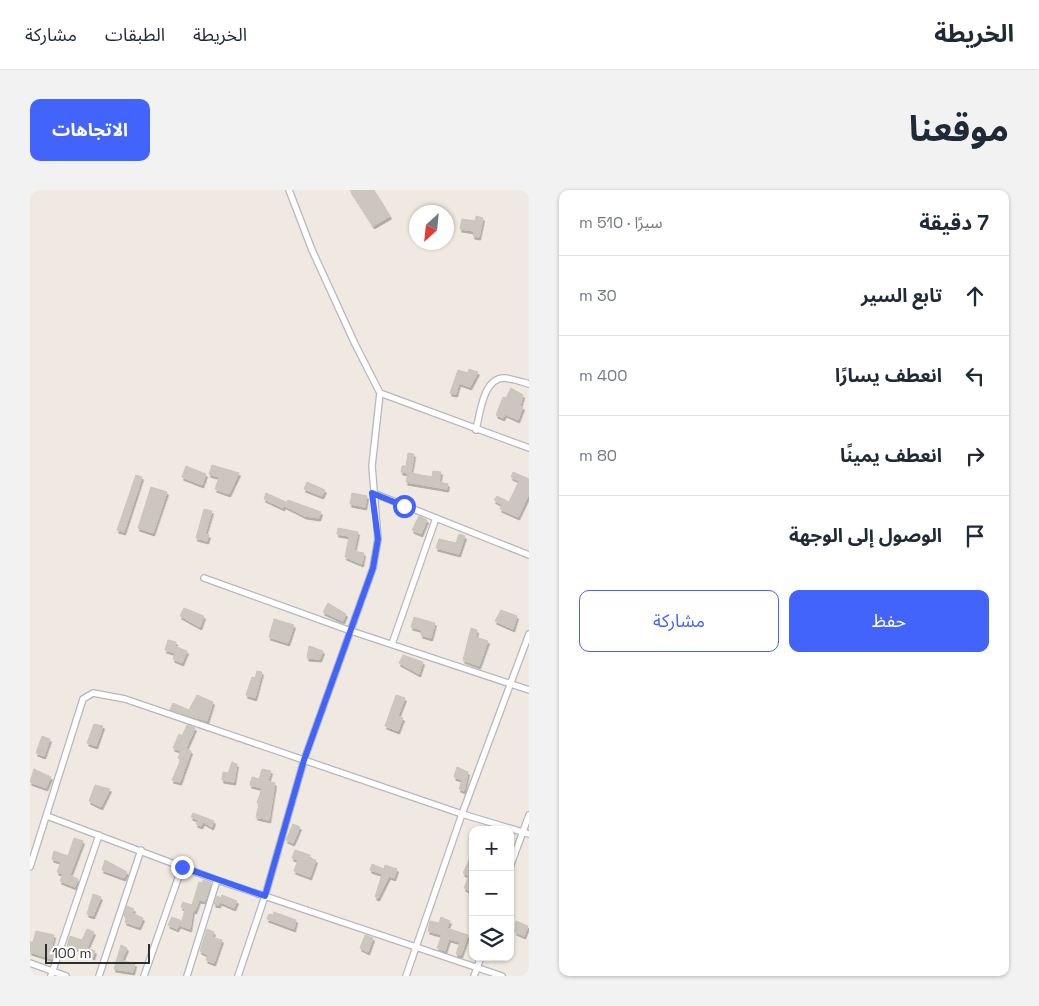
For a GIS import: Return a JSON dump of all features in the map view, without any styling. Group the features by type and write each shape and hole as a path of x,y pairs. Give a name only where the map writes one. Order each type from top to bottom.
{"street":[{"path":"238,976 265,896 304,760 373,568 378,539 372,493 372,466 380,393 355,344 312,250 290,190"},
{"path":"476,430 487,390 495,381 504,378 529,384"},
{"path":"380,393 529,448"},
{"path":"372,493 529,554"},
{"path":"392,644 436,518"},
{"path":"204,578 351,631 529,690"},
{"path":"406,976 462,814 529,634"},
{"path":"30,867 83,699 93,693 124,699 462,814 529,834"},
{"path":"514,855 529,815"},
{"path":"47,816 100,834 217,880 502,976"},
{"path":"52,974 100,834"},
{"path":"99,976 141,850"},
{"path":"144,976 182,867"},
{"path":"187,976 217,880"},
{"path":"474,976 480,961"},
{"path":"30,963 52,974 66,976"}],"building":[{"path":"350,190 374,190 390,216 373,226"},
{"path":"476,216 483,218 479,237 473,236 474,231 460,229 462,219 475,221"},
{"path":"469,369 478,372 470,387 459,383 456,394 450,393 458,370 468,373"},
{"path":"511,388 523,395 520,406 523,407 518,420 505,414 503,418 496,415 503,397 506,398"},
{"path":"408,453 414,454 411,473 432,477 433,471 441,472 439,482 448,484 447,489 406,482 408,473 401,472 402,466 406,466"},
{"path":"212,465 239,473 229,494 215,489 219,477 209,474"},
{"path":"186,466 206,474 202,485 182,477"},
{"path":"513,472 529,479 529,494 518,517 500,509 502,505 494,500 497,496 509,502 519,481 511,477"},
{"path":"136,475 142,477 124,532 117,530"},
{"path":"307,482 325,490 322,496 304,489"},
{"path":"151,487 167,492 153,533 138,528"},
{"path":"266,493 286,502 283,508 264,499"},
{"path":"352,493 367,496 365,507 350,504"},
{"path":"288,500 321,512 319,518 305,516 285,506"},
{"path":"204,509 212,511 205,534 209,535 207,541 196,538"},
{"path":"419,516 427,520 421,534 412,530"},
{"path":"338,528 358,532 354,551 364,553 362,564 345,557 349,536 337,534"},
{"path":"459,534 465,536 459,554 436,548 439,539 456,543"},
{"path":"328,603 346,614 343,621 323,612"},
{"path":"184,608 204,616 200,627 180,616"},
{"path":"501,610 517,616 513,629 495,621"},
{"path":"414,617 435,623 431,638 421,635 422,630 411,627"},
{"path":"274,619 294,625 288,643 269,637"},
{"path":"471,628 477,630 476,637 488,641 479,666 463,660"},
{"path":"168,640 176,642 175,646 187,651 182,663 173,659 175,653 165,650"},
{"path":"309,646 323,651 320,659 307,658"},
{"path":"403,655 423,662 419,674 399,663"},
{"path":"257,671 262,672 255,698 246,695 252,677 255,678"},
{"path":"197,695 213,702 207,721 170,710 173,703 189,710"},
{"path":"396,695 405,698 398,716 403,718 398,731 385,726"},
{"path":"94,724 103,726 96,746 87,743"},
{"path":"187,725 195,728 186,748 191,751 180,782 172,780 181,759 178,758 181,751 173,748 179,734 182,736"},
{"path":"42,736 50,739 44,756 36,753"},
{"path":"232,762 237,764 234,782 222,780 223,772 228,773"},
{"path":"457,767 468,772 464,791 459,789 462,780 454,777"},
{"path":"34,769 51,777 46,788 30,782"},
{"path":"262,769 271,771 268,781 275,783 269,820 256,817 259,804 257,803 262,788 250,785 252,777 259,779"},
{"path":"95,785 110,789 101,807 89,801"},
{"path":"193,813 214,821 212,827 203,822 201,826 196,824 198,820 191,817"},
{"path":"293,824 300,827 293,843 286,840"},
{"path":"74,838 83,841 70,875 78,879 75,887 60,881 63,874 57,872 61,862 52,859 54,851 68,856"},
{"path":"295,850 310,855 309,858 316,860 310,877 294,871 298,860 292,858"},
{"path":"105,860 127,872 124,878 102,870"},
{"path":"469,860 469,876 463,873"},
{"path":"372,864 384,869 385,865 397,869 394,878 389,876 378,898 375,897 382,874 370,870"},
{"path":"469,876 469,891 464,888"},
{"path":"203,880 211,883 205,901 199,900 195,911 193,910 190,929 179,925 177,929 168,925 172,917 182,921 185,909 181,907 183,902 192,905 199,882 202,883"},
{"path":"93,894 101,897 93,916 87,914"},
{"path":"222,895 237,901 234,908 220,902 219,905 214,904 217,896 221,898"},
{"path":"127,906 134,909 132,913 143,918 139,927 125,922 127,917 124,916"},
{"path":"274,912 296,920 294,929 267,919 269,914 273,915"},
{"path":"441,917 450,921 447,928 468,935 461,955 456,954 460,942 449,939 445,951 437,948 442,935 428,931 430,921 439,923"},
{"path":"516,921 528,926 524,936 515,932"},
{"path":"87,929 94,932 87,948 95,951 93,957 79,952 79,949 67,946 70,936 82,940"},
{"path":"207,929 214,932 212,937 222,940 214,963 206,960 208,955 200,951"},
{"path":"36,931 54,935 51,949 55,950 52,959 30,952 30,942 33,942"},
{"path":"365,935 373,938 368,952 360,948"},
{"path":"121,945 127,948 122,960 135,964 133,972 114,969"}],"route":[{"path":"182,867 265,896 304,760 373,568 378,539 372,493 404,506"}]}
